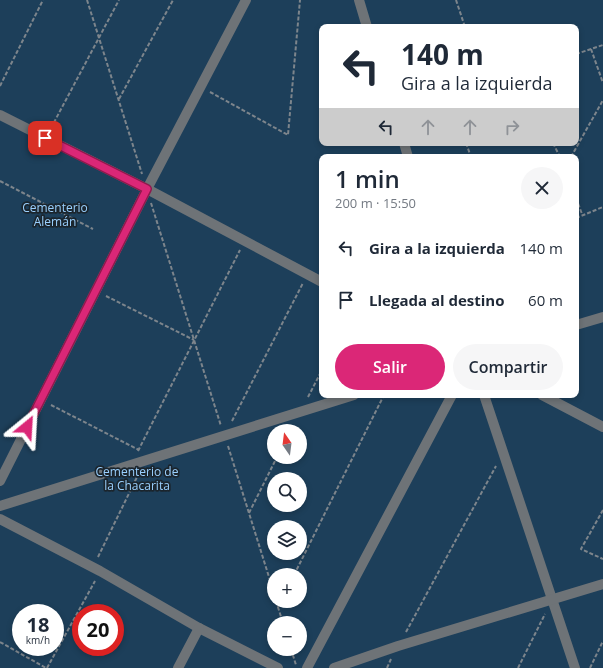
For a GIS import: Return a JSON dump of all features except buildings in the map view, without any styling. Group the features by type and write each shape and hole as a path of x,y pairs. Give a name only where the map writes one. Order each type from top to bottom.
{"lane":[{"path":"0,481 147,189 246,0"},
{"path":"359,0 366,24"},
{"path":"0,115 147,189 319,280"},
{"path":"579,325 603,317"},
{"path":"0,506 345,398"},
{"path":"307,668 450,398"},
{"path":"485,398 575,668"},
{"path":"550,398 603,427"},
{"path":"0,519 97,569 199,628 278,668"},
{"path":"334,668 398,646 603,584"},
{"path":"178,668 199,628"}],"path":[{"path":"0,86 43,0"},
{"path":"88,0 267,572"},
{"path":"45,138 118,0"},
{"path":"119,100 173,0"},
{"path":"201,87 288,135 300,0"},
{"path":"456,0 464,24"},
{"path":"579,53 603,45"},
{"path":"591,49 603,83"},
{"path":"579,143 603,100"},
{"path":"0,181 93,229"},
{"path":"579,206 582,214"},
{"path":"579,216 603,207"},
{"path":"131,465 245,242"},
{"path":"225,436 307,274"},
{"path":"96,291 194,340"},
{"path":"298,568 382,398"},
{"path":"41,400 139,450"},
{"path":"387,668 503,452"},
{"path":"0,642 46,668 97,569 146,460"},
{"path":"249,514 274,464"},
{"path":"603,510 581,549 603,559"},
{"path":"518,668 552,600"},
{"path":"590,668 603,641"},
{"path":"293,656 297,668"}],"green space":[{"name":"Cementerio de la Chacarita","path":"0,0 603,0 603,668 0,668"}],"route":[{"path":"27,427 147,189 45,138"}],"park label":[{"name":"Cementerio Alemán","path":"55,214"}]}
